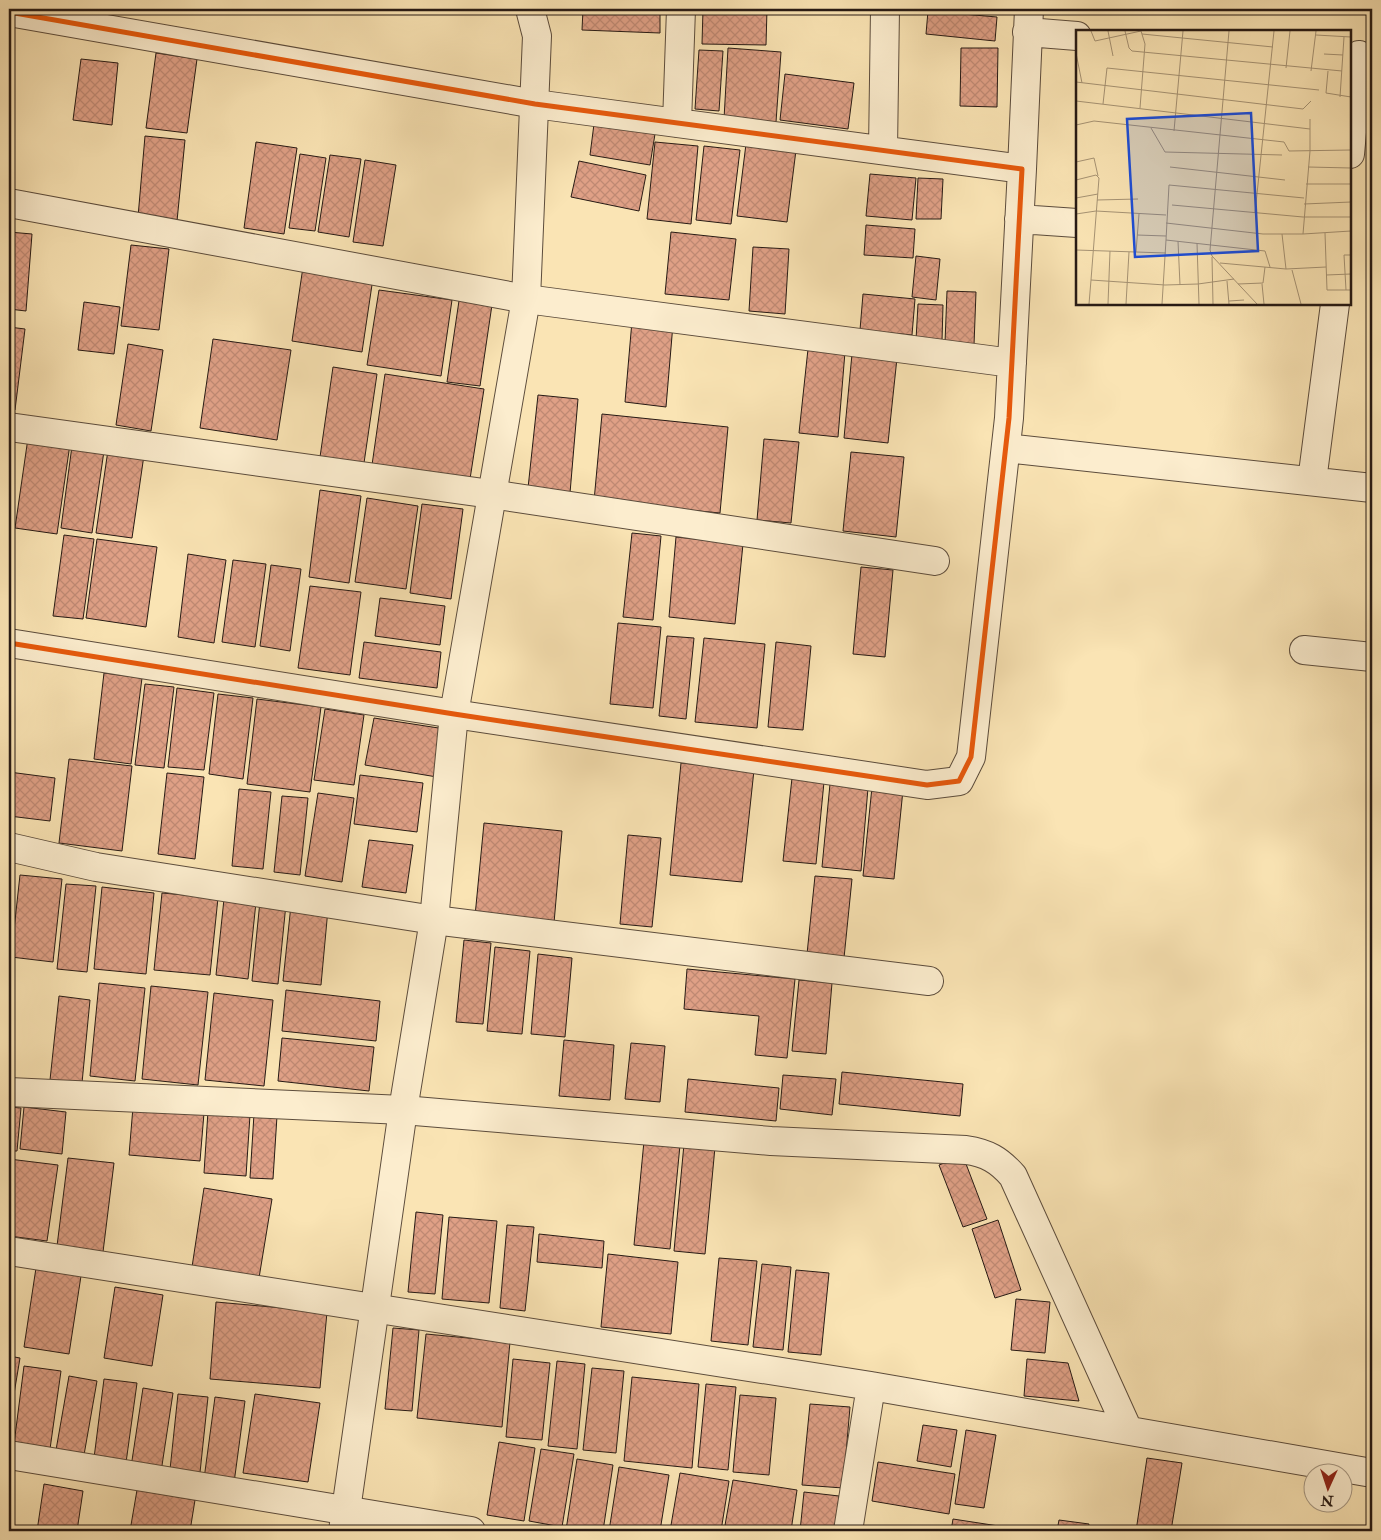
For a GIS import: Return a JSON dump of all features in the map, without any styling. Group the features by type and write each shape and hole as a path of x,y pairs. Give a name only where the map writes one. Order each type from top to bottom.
{"street":[{"path":"344,1521 403,1110 434,920 454,714 526,299 537,36 530,9"},
{"path":"676,123 681,9"},
{"path":"883,150 885,9"},
{"path":"9,12 535,104 1022,169"},
{"path":"9,643 454,714 927,785 959,782 971,757 1006,448 1020,218 1028,20 1076,36"},
{"path":"1351,144 1360,55"},
{"path":"9,203 526,299 1012,363"},
{"path":"1020,218 1076,223"},
{"path":"1312,481 1335,305"},
{"path":"10,435 491,494 935,561"},
{"path":"1006,448 1372,488"},
{"path":"1304,650 1372,657"},
{"path":"9,848 96,867 434,920 929,981"},
{"path":"9,1092 403,1110 771,1141 966,1150 986,1153 1003,1164 1013,1176 1128,1430"},
{"path":"9,1251 872,1386 1372,1473"},
{"path":"848,1531 872,1386"},
{"path":"9,1455 344,1521 471,1531"}],"building":[{"path":"583,9 660,9 660,33 582,30"},
{"path":"703,9 767,9 766,45 702,44"},
{"path":"928,11 997,17 995,41 926,34"},
{"path":"728,48 781,52 776,122 724,119"},
{"path":"961,48 998,48 997,107 960,106"},
{"path":"699,50 723,51 719,111 695,109"},
{"path":"156,53 197,59 187,133 146,128"},
{"path":"81,59 118,63 112,125 73,120"},
{"path":"785,74 854,83 848,129 780,120"},
{"path":"1372,77 1372,117 1368,117"},
{"path":"594,124 655,134 650,165 590,155"},
{"path":"145,136 185,140 177,221 138,217"},
{"path":"256,142 297,148 284,234 244,228"},
{"path":"655,142 698,146 691,224 647,219"},
{"path":"746,144 796,150 787,222 737,216"},
{"path":"704,146 740,150 731,224 696,220"},
{"path":"300,154 326,158 315,231 289,228"},
{"path":"330,155 361,159 349,237 318,232"},
{"path":"365,160 396,165 383,246 353,242"},
{"path":"579,161 646,175 639,211 571,197"},
{"path":"870,174 916,178 912,220 866,216"},
{"path":"918,178 943,179 941,219 916,219"},
{"path":"866,225 915,229 913,258 864,255"},
{"path":"9,232 32,234 26,311 9,309"},
{"path":"671,232 736,239 729,300 665,294"},
{"path":"131,245 169,249 159,330 121,326"},
{"path":"753,247 789,249 785,314 749,311"},
{"path":"916,256 940,259 936,300 912,297"},
{"path":"303,267 373,278 362,352 292,341"},
{"path":"379,290 452,300 441,376 367,365"},
{"path":"947,291 976,292 974,345 945,343"},
{"path":"460,294 493,298 480,386 447,382"},
{"path":"863,294 915,299 912,335 860,330"},
{"path":"84,302 120,307 114,354 78,350"},
{"path":"918,304 943,305 942,341 916,340"},
{"path":"632,321 673,324 666,407 625,402"},
{"path":"9,327 25,329 15,410 9,409"},
{"path":"213,339 291,350 277,440 200,428"},
{"path":"128,344 163,350 151,431 116,425"},
{"path":"808,349 845,352 838,437 799,433"},
{"path":"852,354 897,358 888,443 844,438"},
{"path":"333,367 377,374 364,463 320,457"},
{"path":"385,374 484,389 470,479 372,465"},
{"path":"538,395 578,399 570,493 528,488"},
{"path":"602,414 728,427 720,513 594,501"},
{"path":"28,438 70,444 57,534 15,528"},
{"path":"764,439 799,442 791,523 757,520"},
{"path":"72,446 104,451 92,533 61,528"},
{"path":"108,450 144,455 132,538 96,533"},
{"path":"851,452 904,457 896,537 843,531"},
{"path":"320,490 361,496 349,583 309,577"},
{"path":"367,498 418,506 406,589 355,582"},
{"path":"422,504 463,509 451,599 410,593"},
{"path":"632,533 661,536 653,620 623,617"},
{"path":"64,535 94,539 83,619 53,616"},
{"path":"676,537 743,544 735,624 669,617"},
{"path":"97,539 157,547 146,627 86,618"},
{"path":"188,554 226,560 214,643 178,637"},
{"path":"233,560 266,564 255,647 222,642"},
{"path":"271,565 301,569 290,651 260,646"},
{"path":"861,567 893,570 885,657 853,654"},
{"path":"310,586 361,592 350,675 298,668"},
{"path":"380,598 445,606 440,645 375,636"},
{"path":"618,623 661,627 653,708 610,704"},
{"path":"667,636 694,638 686,719 659,716"},
{"path":"704,638 765,644 757,728 695,722"},
{"path":"364,642 441,652 437,688 359,678"},
{"path":"776,642 811,646 803,730 768,727"},
{"path":"104,673 142,678 131,764 94,759"},
{"path":"145,684 174,687 164,768 135,765"},
{"path":"177,688 214,693 204,770 168,767"},
{"path":"218,694 253,698 243,779 209,774"},
{"path":"257,699 321,707 310,792 247,784"},
{"path":"325,709 364,715 354,785 314,780"},
{"path":"374,718 445,729 437,777 365,765"},
{"path":"69,759 132,766 122,851 59,843"},
{"path":"681,763 754,770 742,882 670,875"},
{"path":"9,772 55,778 50,821 9,816"},
{"path":"167,773 204,777 195,859 158,854"},
{"path":"360,775 423,783 417,832 354,824"},
{"path":"792,778 824,782 816,864 783,861"},
{"path":"830,784 868,788 861,871 822,867"},
{"path":"872,787 903,790 894,879 863,876"},
{"path":"239,789 271,792 263,869 232,866"},
{"path":"318,793 354,798 342,882 305,876"},
{"path":"282,796 308,798 300,875 274,872"},
{"path":"484,823 562,831 554,923 475,916"},
{"path":"628,835 661,838 652,927 620,924"},
{"path":"369,840 413,845 406,893 362,887"},
{"path":"20,875 62,879 53,962 11,957"},
{"path":"815,876 852,879 844,958 807,954"},
{"path":"66,884 96,886 87,972 57,969"},
{"path":"102,887 154,893 146,974 94,969"},
{"path":"162,893 218,898 210,975 154,970"},
{"path":"224,899 256,902 248,979 216,975"},
{"path":"260,901 286,904 278,984 252,981"},
{"path":"291,905 328,909 321,985 283,981"},
{"path":"464,940 491,943 483,1024 456,1022"},
{"path":"495,947 530,951 522,1034 487,1031"},
{"path":"538,954 572,958 565,1037 531,1034"},
{"path":"687,969 795,979 787,1058 755,1055 759,1016 684,1009"},
{"path":"799,980 832,983 826,1054 792,1051"},
{"path":"99,983 145,988 135,1081 90,1076"},
{"path":"151,986 208,992 198,1085 142,1079"},
{"path":"286,990 380,1001 376,1041 282,1031"},
{"path":"214,993 273,1000 264,1086 205,1080"},
{"path":"59,996 90,1000 82,1083 50,1080"},
{"path":"282,1038 374,1047 369,1091 278,1081"},
{"path":"564,1040 614,1045 610,1100 559,1096"},
{"path":"631,1043 665,1046 660,1102 625,1099"},
{"path":"842,1072 963,1084 960,1116 839,1104"},
{"path":"783,1075 836,1079 832,1115 780,1109"},
{"path":"688,1079 779,1088 776,1121 685,1112"},
{"path":"9,1107 21,1108 17,1151 9,1151"},
{"path":"24,1107 66,1112 62,1154 20,1149"},
{"path":"133,1107 204,1113 200,1161 129,1155"},
{"path":"208,1111 250,1115 246,1176 204,1173"},
{"path":"254,1114 277,1116 273,1179 250,1178"},
{"path":"644,1141 680,1145 670,1249 634,1245"},
{"path":"684,1144 715,1147 705,1254 674,1251"},
{"path":"963,1156 987,1219 963,1227 939,1165"},
{"path":"68,1158 114,1163 103,1252 57,1246"},
{"path":"9,1159 58,1165 47,1241 9,1236"},
{"path":"204,1188 272,1199 259,1278 192,1267"},
{"path":"416,1212 443,1215 435,1294 408,1292"},
{"path":"449,1217 497,1221 489,1303 442,1299"},
{"path":"998,1220 1021,1290 995,1298 972,1229"},
{"path":"507,1225 534,1227 525,1311 500,1308"},
{"path":"539,1234 604,1241 602,1268 537,1262"},
{"path":"608,1254 678,1262 671,1334 601,1327"},
{"path":"719,1258 757,1261 748,1345 711,1341"},
{"path":"762,1264 791,1267 783,1350 753,1347"},
{"path":"36,1268 81,1276 69,1354 24,1347"},
{"path":"796,1270 829,1273 821,1355 788,1352"},
{"path":"115,1287 163,1295 152,1366 104,1358"},
{"path":"1016,1299 1050,1302 1045,1353 1011,1350"},
{"path":"216,1302 327,1312 320,1388 210,1379"},
{"path":"393,1328 419,1330 412,1411 385,1409"},
{"path":"426,1334 510,1342 502,1427 417,1418"},
{"path":"9,1356 20,1358 9,1424"},
{"path":"513,1359 550,1363 542,1440 506,1437"},
{"path":"1027,1359 1068,1363 1079,1401 1024,1396"},
{"path":"557,1361 585,1364 577,1449 548,1446"},
{"path":"24,1366 61,1371 50,1449 14,1444"},
{"path":"592,1368 624,1371 616,1453 583,1450"},
{"path":"69,1376 97,1381 84,1455 56,1450"},
{"path":"632,1377 699,1384 692,1468 624,1461"},
{"path":"104,1379 137,1383 125,1470 93,1466"},
{"path":"706,1384 736,1387 728,1470 698,1467"},
{"path":"143,1388 173,1393 161,1472 131,1467"},
{"path":"178,1394 208,1397 199,1482 169,1479"},
{"path":"255,1394 320,1403 308,1482 243,1473"},
{"path":"740,1395 776,1398 769,1475 733,1472"},
{"path":"215,1397 245,1401 234,1483 204,1479"},
{"path":"810,1404 850,1407 843,1488 802,1485"},
{"path":"923,1425 957,1430 951,1467 917,1461"},
{"path":"966,1430 996,1435 984,1508 955,1504"},
{"path":"499,1442 535,1448 524,1521 487,1515"},
{"path":"541,1449 574,1454 562,1527 529,1521"},
{"path":"1147,1458 1182,1463 1171,1531 1136,1531"},
{"path":"577,1459 613,1465 603,1531 566,1530"},
{"path":"878,1462 955,1474 949,1514 872,1501"},
{"path":"619,1467 669,1475 660,1531 609,1531"},
{"path":"680,1473 729,1481 721,1531 670,1531"},
{"path":"733,1480 797,1490 791,1531 724,1531"},
{"path":"44,1484 83,1491 77,1531 37,1531"},
{"path":"137,1490 195,1500 190,1531 130,1531"},
{"path":"804,1492 839,1496 835,1531 800,1531"},
{"path":"953,1519 1005,1527 1004,1531 951,1531"},
{"path":"1059,1520 1089,1524 1088,1531 1057,1531"},
{"path":"1014,1526 1042,1531 1013,1531"},
{"path":"1095,1526 1129,1531 1094,1531"}],"cycle path":[{"path":"9,12 535,104 1022,169 1009,418 971,757 959,781 927,785 454,714 9,643"}]}
